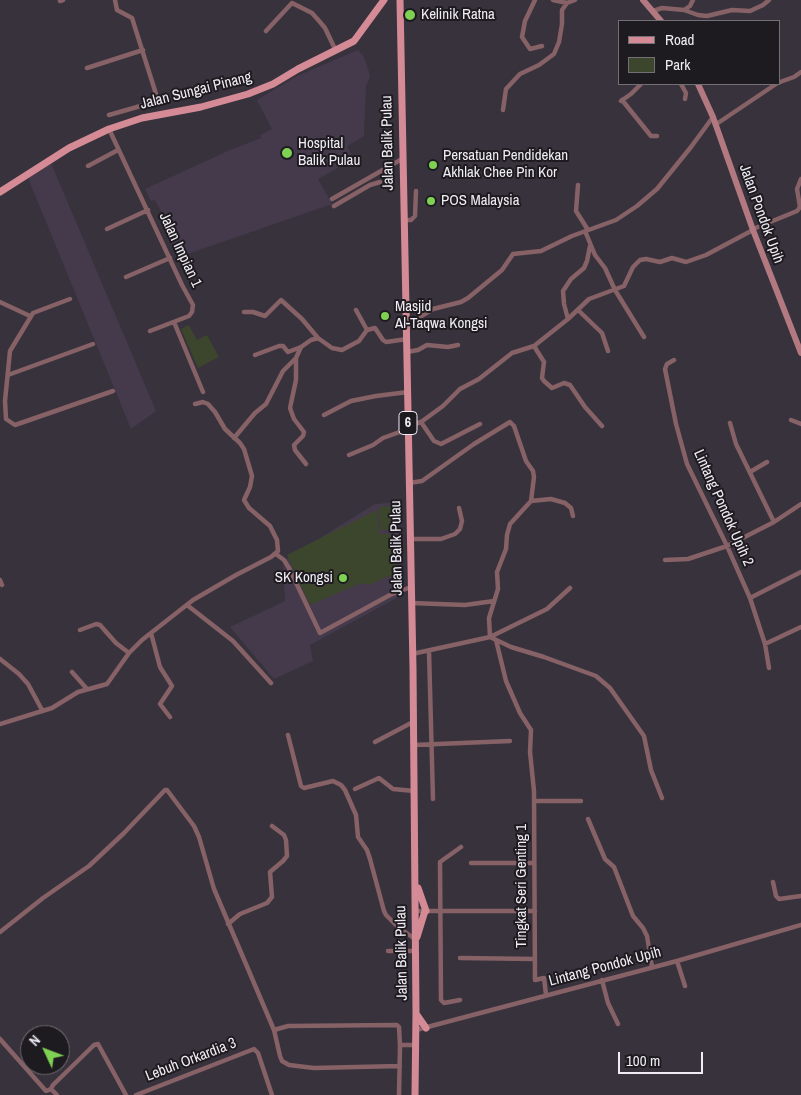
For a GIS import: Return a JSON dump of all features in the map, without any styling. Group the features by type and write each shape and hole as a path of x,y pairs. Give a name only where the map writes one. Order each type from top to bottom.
{"main road":[{"name":"Jalan Sungai Pinang","path":"0,192 70,148 109,129 142,118 201,107 262,89 336,52 359,36 384,0"},
{"name":"Jalan Balik Pulau","path":"400,0 414,745 415,1095"},
{"path":"644,0 660,20"},
{"name":"Jalan Pondok Upih","path":"698,85 713,117 753,230 800,350"},
{"path":"415,876 425,911 415,945"},
{"path":"416,1012 426,1028"}],"street":[{"path":"109,116 151,103 156,94 132,18 117,10 115,0"},
{"path":"535,0 525,21 522,37 530,49 542,46"},
{"path":"553,0 567,3 575,0"},
{"path":"684,10 690,6 693,0"},
{"path":"653,11 662,8 684,10 703,16 732,10 750,10 763,5 769,0"},
{"path":"266,31 292,3 312,13 325,28 336,52"},
{"path":"503,110 506,89 520,74 539,65 554,54 559,42 562,10 567,3"},
{"path":"87,68 143,50"},
{"path":"781,82 801,72"},
{"path":"640,85 621,101 651,136 657,136"},
{"path":"682,85 686,94 686,99"},
{"path":"715,125 775,85"},
{"path":"139,106 142,118"},
{"path":"406,320 418,318 432,309 461,302 468,298 502,270 513,254 541,251 616,220 657,189 713,117"},
{"name":"Jalan Impian 1","path":"109,129 193,305 189,316 150,331"},
{"path":"88,166 118,150"},
{"path":"332,199 402,159"},
{"path":"349,455 421,422 460,389 479,379 512,352 534,346 568,319 589,299 624,286 633,267 643,258 660,262 672,258 686,262 706,255 753,230 796,211 800,207 797,189 801,179"},
{"path":"334,206 370,185 380,182"},
{"path":"578,184 576,211 586,231 590,245 644,337"},
{"path":"403,220 411,220 415,216 416,191"},
{"name":"Jalan Impian 1","path":"107,229 148,210"},
{"path":"568,319 563,291 571,279 588,262 590,245"},
{"path":"126,277 170,258"},
{"path":"70,299 33,313 10,351 5,417 15,425 113,390"},
{"path":"244,312 253,312 265,316 281,300 308,325 318,338 332,348 342,350 359,341 366,330 375,328 386,342 407,339"},
{"path":"0,302 30,316"},
{"path":"356,310 366,330"},
{"path":"578,310 602,333 608,351"},
{"path":"174,322 203,392"},
{"path":"255,355 278,346 282,346 288,352 318,338"},
{"path":"8,375 93,344"},
{"path":"407,352 418,350 427,345 448,347 458,345"},
{"path":"534,346 544,362 542,378 544,381 552,388 564,383 569,384 584,407 602,426"},
{"path":"301,347 296,358 296,380 290,408 294,419 304,432 303,436 294,446 306,464"},
{"path":"234,438 255,413 266,404 279,376 286,366 296,358"},
{"name":"Lintang Pondok Upih 2","path":"674,360 667,364 665,369 682,446 691,474 727,546 750,598 765,644 769,668"},
{"path":"324,415 350,401 408,392"},
{"path":"0,724 59,705 78,692 107,684 129,652 187,605 201,595 276,554 277,540 270,526 249,508 244,500 250,487 252,476 244,449 224,429 215,412 208,404 203,402 195,404"},
{"path":"791,420 801,424"},
{"path":"421,422 434,441 441,444 480,424"},
{"path":"409,483 422,481 474,444 510,422 514,426 523,456 534,474 531,500 510,524 506,535 506,549 498,566 498,589 489,618 490,637"},
{"path":"730,423 736,444 774,522"},
{"path":"750,472 767,462"},
{"path":"531,500 551,499 565,503 571,508 573,516"},
{"path":"665,560 688,559 727,546 774,522 801,504"},
{"path":"410,539 441,539 455,534 460,529 462,522 459,508"},
{"path":"276,554 284,560 289,568 320,633 390,595 411,587"},
{"path":"750,598 801,572"},
{"path":"412,654 490,637 547,609 570,588"},
{"path":"411,603 465,605 494,601"},
{"path":"187,605 233,641 271,682"},
{"path":"80,630 96,624 100,625 116,643 129,652"},
{"path":"765,644 801,627"},
{"path":"151,633 160,668 172,686 160,704 170,717"},
{"path":"490,637 511,647 586,672 604,681 644,736 651,770 662,798"},
{"name":"Tingkat Seri Genting 1","path":"496,640 506,681 520,714 531,730 530,752 534,792 535,980 544,978 546,995"},
{"path":"429,651 432,799"},
{"path":"0,658 28,684 42,710"},
{"path":"72,672 87,689"},
{"path":"375,742 413,722"},
{"path":"288,735 300,786 304,788 333,781 342,785 356,815 358,837 367,850 386,915 415,945"},
{"path":"414,745 510,741"},
{"path":"355,789 379,778 393,790 414,791"},
{"path":"0,932 43,898 89,866 166,789 194,826 199,837 214,889 274,1030 282,1061 289,1066 314,1068 400,1066"},
{"path":"534,801 582,801"},
{"path":"588,819 605,859 614,867 633,916 647,936 652,967"},
{"path":"228,924 240,914 267,903 272,898 270,872 287,856 284,835 272,826"},
{"path":"460,1000 444,1003 440,1000 440,862 462,847"},
{"path":"471,863 534,863"},
{"path":"773,882 776,896 779,899 801,896"},
{"path":"415,911 534,911"},
{"name":"Lintang Pondok Upih","path":"416,1030 677,961 801,925"},
{"path":"388,951 415,945"},
{"path":"460,958 535,959"},
{"path":"677,961 685,986"},
{"path":"602,980 609,1005 618,1024"},
{"path":"274,1030 288,1026 396,1025 399,1027 400,1045 398,1095"},
{"path":"0,1039 44,1089 50,1090 57,1095"},
{"path":"50,1090 80,1058 94,1045 98,1044 126,1095"},
{"path":"400,1045 416,1044"},
{"name":"Lebuh Orkardia 3","path":"136,1095 253,1050 256,1050 272,1095"}],"shaded area":[{"name":"Hospital Balik Pulau","path":"358,50 364,57 370,75 366,84 364,136 347,146 352,156 348,162 318,179 332,204 179,257 162,224 166,221 155,200 151,201 145,189 261,138 260,135 272,129 257,100 297,76"},
{"path":"51,163 156,411 131,429 28,178"},
{"name":"SK Kongsi","path":"398,502 402,595 310,645 313,661 274,679 230,627 285,601 283,561 375,504"}],"green space":[{"path":"189,325 197,340 207,335 219,357 198,368 181,329"},
{"path":"391,506 393,530 380,530 379,507"},
{"path":"377,510 379,534 391,534 398,572 369,585 361,583 310,605 287,555"}],"place":[{"name":"Kelinik Ratna","path":"410,15"},
{"name":"Hospital Balik Pulau","path":"287,153"},
{"name":"Persatuan Pendidekan Akhlak Chee Pin Kor","path":"433,165"},
{"name":"POS Malaysia","path":"431,201"},
{"name":"Masjid Al-Taqwa Kongsi","path":"385,316"},
{"name":"SK Kongsi","path":"343,578"}]}
